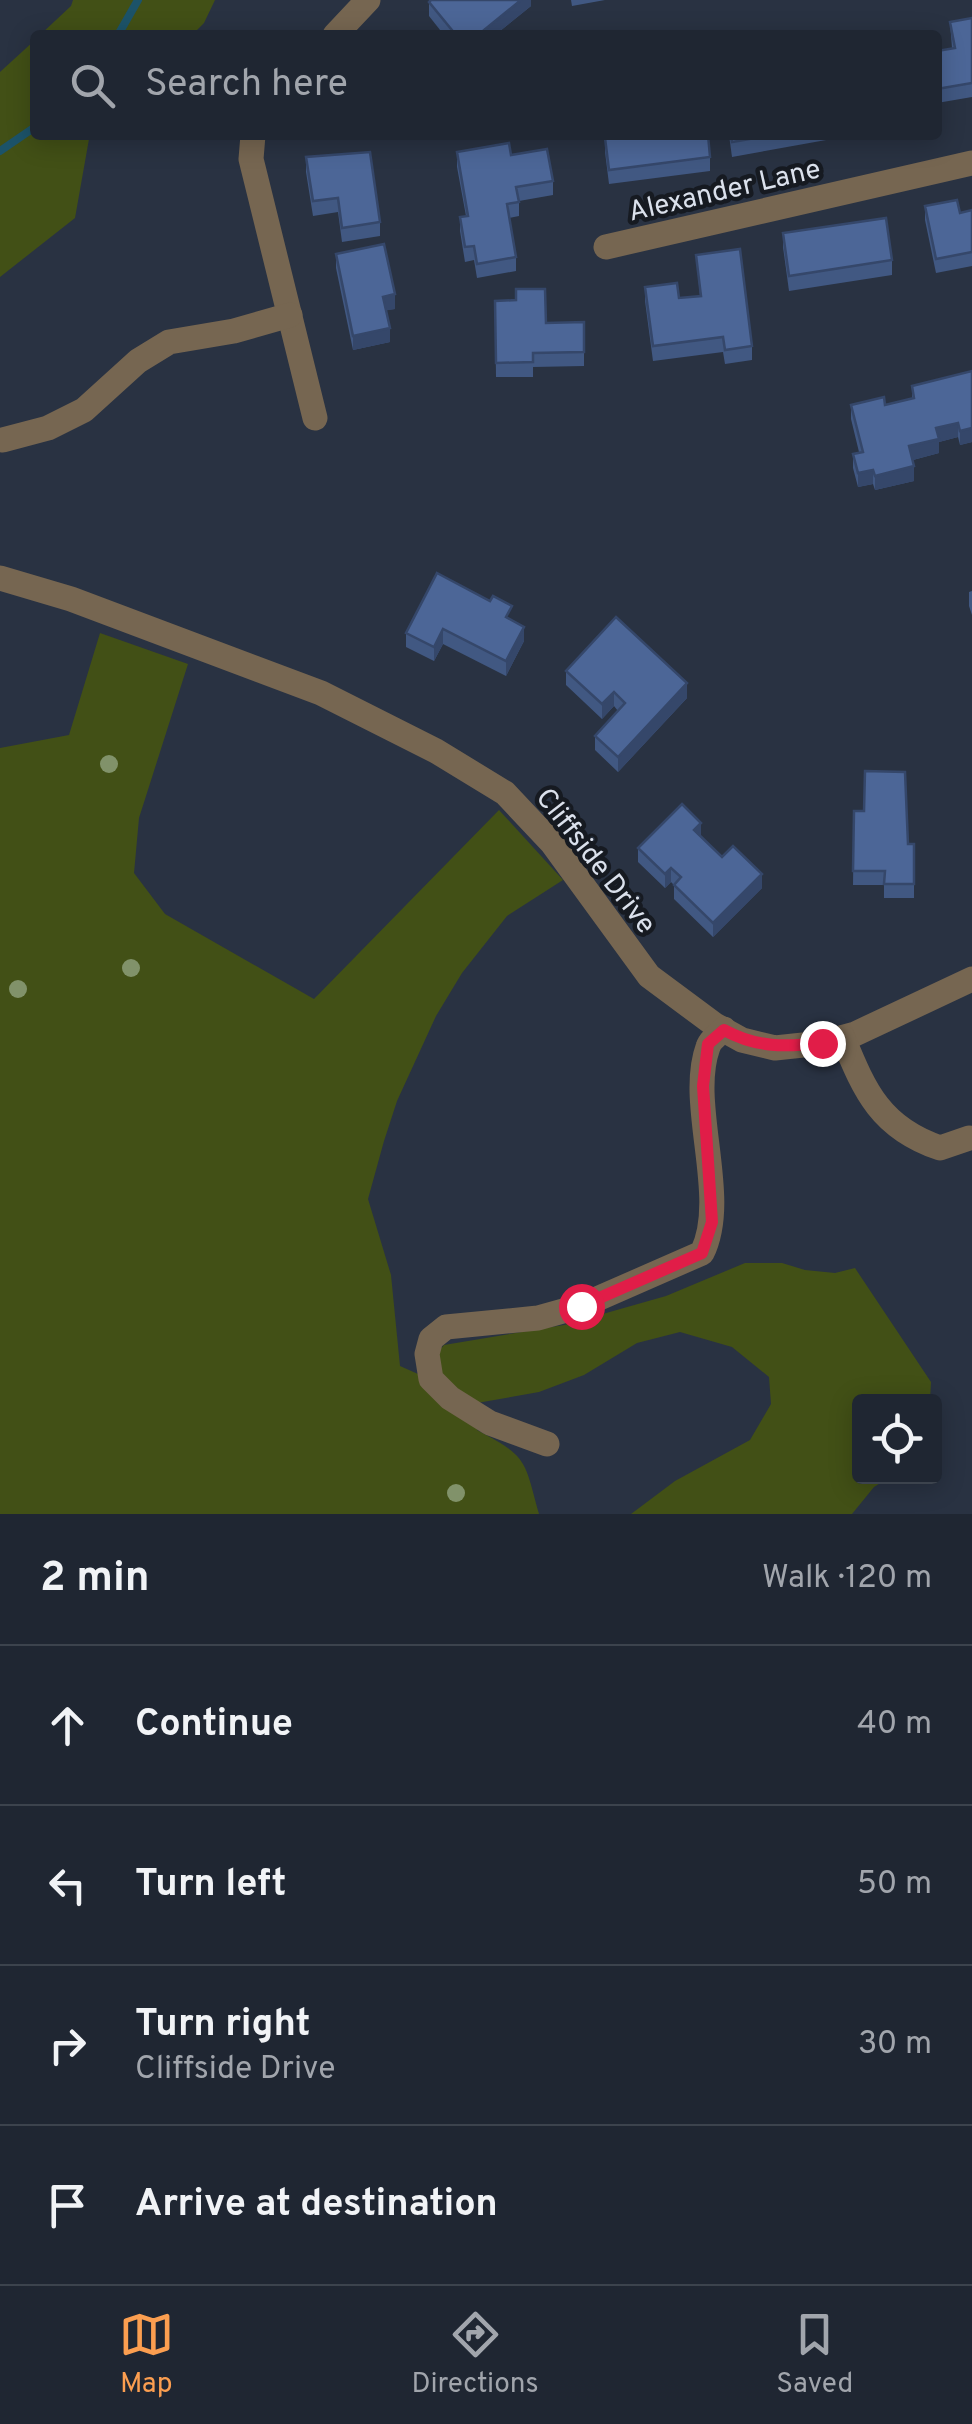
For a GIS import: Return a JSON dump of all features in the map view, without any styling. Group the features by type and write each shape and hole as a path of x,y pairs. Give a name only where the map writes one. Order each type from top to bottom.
{"street":[{"path":"340,30 368,0"},
{"path":"253,140 251,158 315,418"},
{"name":"Alexander Lane","path":"606,247 972,163"},
{"path":"3,440 48,428 84,410 138,361 168,342 290,316"},
{"name":"Cliffside Drive","path":"0,578 71,599 321,693 436,751 505,793 552,843 649,976 742,1040 775,1048 843,1038 972,980"},
{"path":"546,1444 490,1423 450,1398 431,1379 426,1354 431,1339 446,1327 538,1318 581,1306 702,1253 712,1222 703,1086 708,1044 724,1030"},
{"path":"843,1038 864,1090 888,1121 940,1148 970,1138"}],"green space":[{"path":"73,0 215,0 197,30 45,30"},
{"path":"30,45 30,140 89,140 75,218 0,277 0,72"},
{"path":"100,633 188,664 139,818 134,873 165,914 314,999 499,810 563,880 507,916 462,973 436,1016 397,1101 368,1199 391,1275 400,1366 418,1374 444,1345 564,1325 666,1296 745,1263 782,1263 835,1273 855,1268 931,1382 930,1394 852,1394 852,1484 879,1484 852,1514 631,1514 675,1481 750,1440 771,1404 769,1377 732,1347 680,1332 637,1343 584,1375 539,1392 477,1403 477,1430 506,1447 521,1462 539,1514 0,1514 0,748 69,735"}],"building":[{"path":"521,0 484,30 452,30 429,2"},
{"path":"972,18 972,83 942,88 942,50 955,48 950,22"},
{"path":"605,140 708,140 710,157 609,170"},
{"path":"509,143 511,155 547,149 553,181 516,187 519,202 507,204 516,257 477,264 474,246 465,247 460,217 468,216 457,152"},
{"path":"370,152 380,222 342,228 338,198 313,201 306,157"},
{"path":"957,200 960,213 972,210 972,252 936,259 925,206"},
{"path":"886,218 892,260 789,276 783,233"},
{"path":"384,244 395,294 383,297 390,328 353,336 336,254"},
{"path":"740,249 752,346 725,350 723,337 653,346 645,287 677,283 679,298 701,296 696,255"},
{"path":"516,289 545,289 546,323 584,322 584,352 533,353 533,362 496,363 495,301 516,300"},
{"path":"972,371 972,428 960,431 958,423 936,428 939,439 909,446 914,466 875,476 873,470 858,473 853,454 863,452 851,405 884,397 885,405 914,398 912,386"},
{"path":"437,573 490,601 493,596 512,606 506,617 524,627 506,661 443,629 434,647 406,633"},
{"path":"616,617 687,683 618,757 595,736 625,703 614,692 602,704 566,671"},
{"path":"865,771 905,772 908,844 914,844 914,884 884,884 885,871 853,871 854,811 864,811"},
{"path":"682,804 701,823 694,830 722,857 733,846 762,874 713,923 674,885 681,877 671,868 665,874 638,848"}],"waterway":[{"path":"121,30 138,0"},
{"path":"0,151 30,130"}],"route":[{"path":"581,1306 702,1253 708,1242 712,1222 703,1086 708,1044 724,1030 742,1040 775,1048 822,1043"}]}
